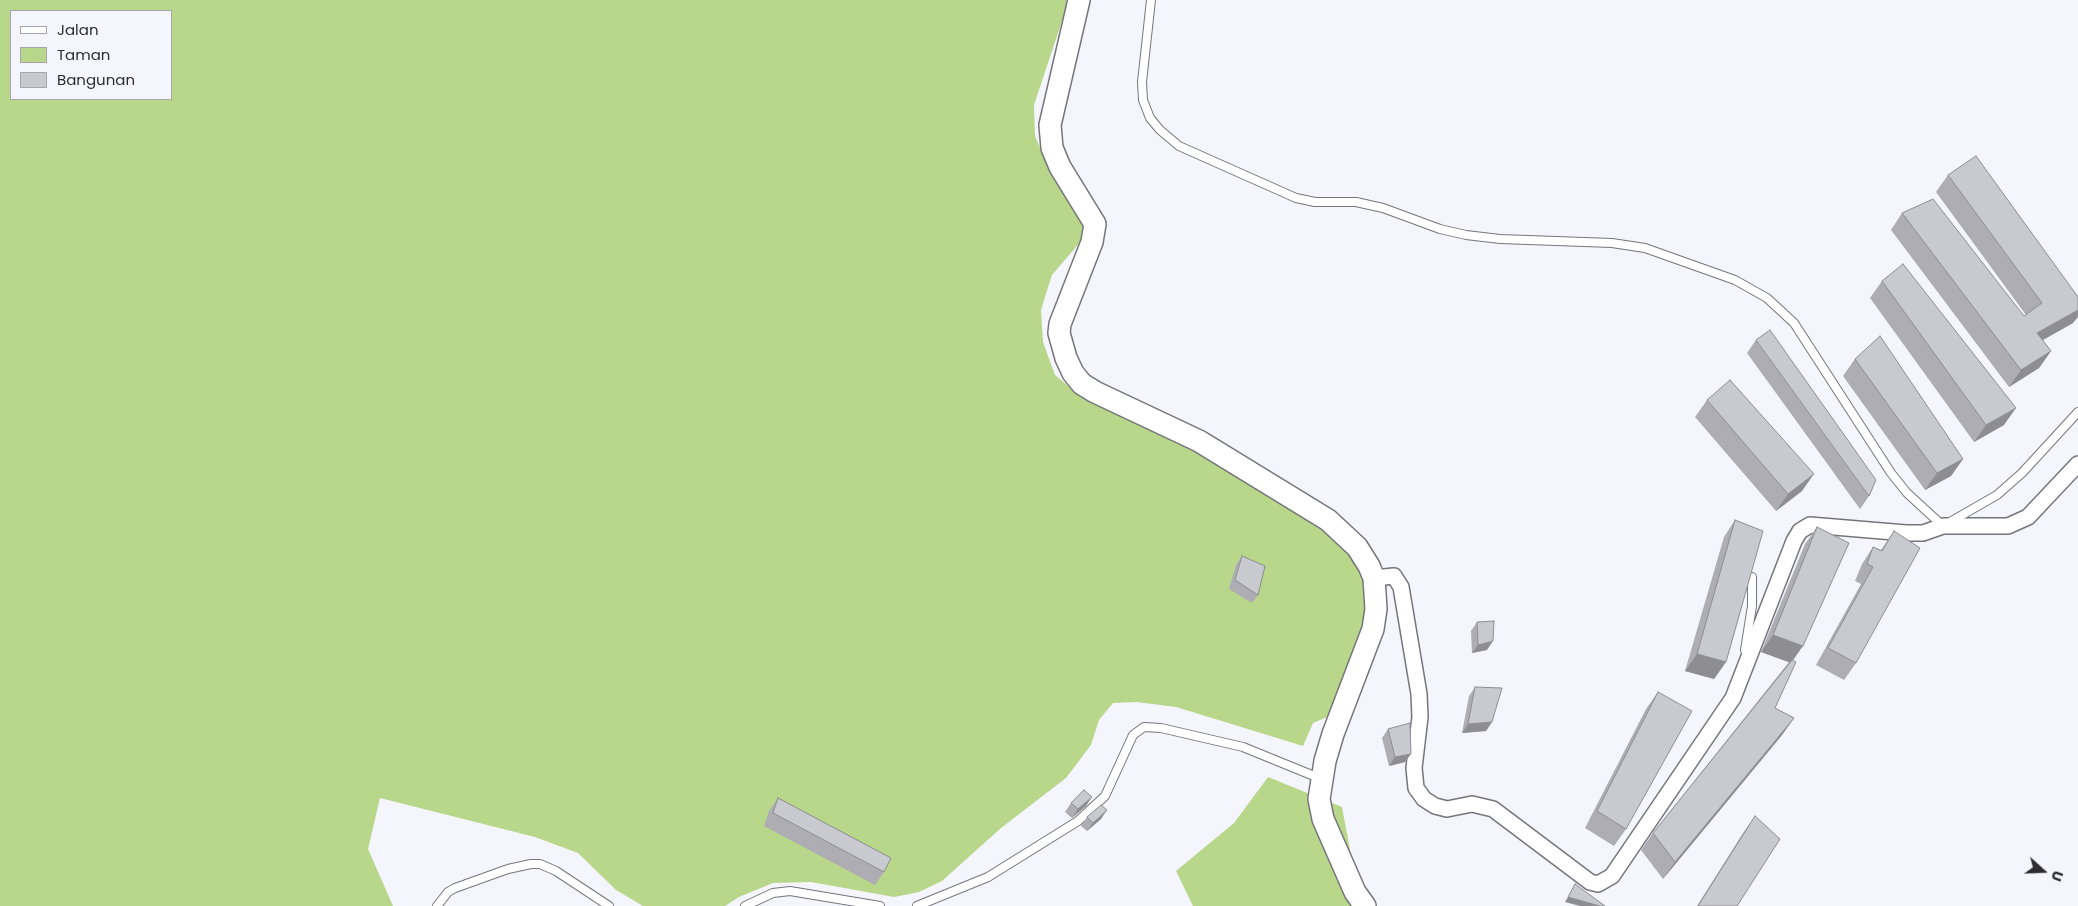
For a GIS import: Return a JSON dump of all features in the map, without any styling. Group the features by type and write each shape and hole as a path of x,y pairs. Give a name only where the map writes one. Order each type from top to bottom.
{"main road":[{"path":"1079,0 1050,125 1052,148 1060,167 1095,224 1092,242 1060,324 1059,334 1069,366 1082,384 1095,392 1199,441 1328,520 1357,547 1374,578 1376,609 1373,628 1333,734 1321,779 1319,799 1323,819 1355,892 1365,906"}],"street":[{"path":"1374,578 1394,576 1401,587 1419,694 1420,717 1414,768 1416,788 1424,799 1435,806 1447,809 1472,804 1494,809 1590,882 1598,884 1612,876 1734,698 1794,541 1800,531 1810,525 1906,533 1923,533 1943,526 2008,526 2028,517 2078,464"}],"lane":[{"path":"1151,0 1142,82 1143,100 1150,118 1160,130 1179,146 1296,198 1315,202 1356,202 1374,206 1440,229 1466,235 1500,239 1612,243 1645,248 1735,280 1767,298 1794,324 1891,473 1907,493 1943,526 1997,495 2022,473 2078,412"},
{"path":"1734,698 1749,629 1752,577"},
{"path":"917,906 988,877 1078,821 1105,796 1133,735 1144,727 1161,728 1243,747 1321,779"},
{"path":"437,906 448,892 455,888 508,869 531,864 549,867 609,906"},
{"path":"745,906 773,893 790,891 880,906"}],"green space":[{"path":"0,0 1069,0 1034,105 1035,136 1047,164 1072,194 1088,233 1052,275 1041,310 1043,342 1055,375 1078,394 1145,421 1315,518 1358,556 1376,609 1348,708 1313,723 1303,746 1176,707 1137,702 1113,703 1099,720 1091,745 1066,778 1001,828 942,881 919,892 894,897 811,882 773,883 739,897 725,906 643,906 616,890 578,853 535,837 380,798 368,849 393,906 0,906"},
{"path":"1268,777 1342,807 1355,876 1369,906 1193,906 1176,871 1234,823"}],"building":[{"path":"1976,156 2078,297 2078,310 2037,333 2051,351 2021,370 1902,213 1933,199 2024,316 2042,303 1948,175"},
{"path":"1903,264 2016,408 1986,425 1882,281"},
{"path":"1770,330 1876,480 1869,496 1756,340"},
{"path":"1880,336 1963,459 1937,473 1855,359"},
{"path":"1730,380 1814,474 1788,494 1707,400"},
{"path":"1735,520 1763,531 1726,662 1697,654"},
{"path":"1817,527 1849,543 1803,646 1773,635"},
{"path":"1894,531 1920,548 1856,663 1828,648 1873,567 1867,564 1873,547 1882,551"},
{"path":"1242,556 1265,566 1258,595 1235,580"},
{"path":"1494,621 1493,641 1478,645 1477,622"},
{"path":"1792,660 1796,662 1775,708 1794,718 1675,862 1653,833"},
{"path":"1475,687 1502,688 1492,722 1468,724"},
{"path":"1658,692 1692,711 1626,829 1597,811"},
{"path":"1410,723 1411,754 1395,757 1388,729"},
{"path":"1084,790 1092,797 1078,809 1071,803"},
{"path":"778,798 891,858 884,872 773,813"},
{"path":"1101,805 1107,810 1093,823 1087,817"},
{"path":"1755,816 1780,839 1737,906 1698,906"},
{"path":"1575,884 1605,906 1568,897"}]}
